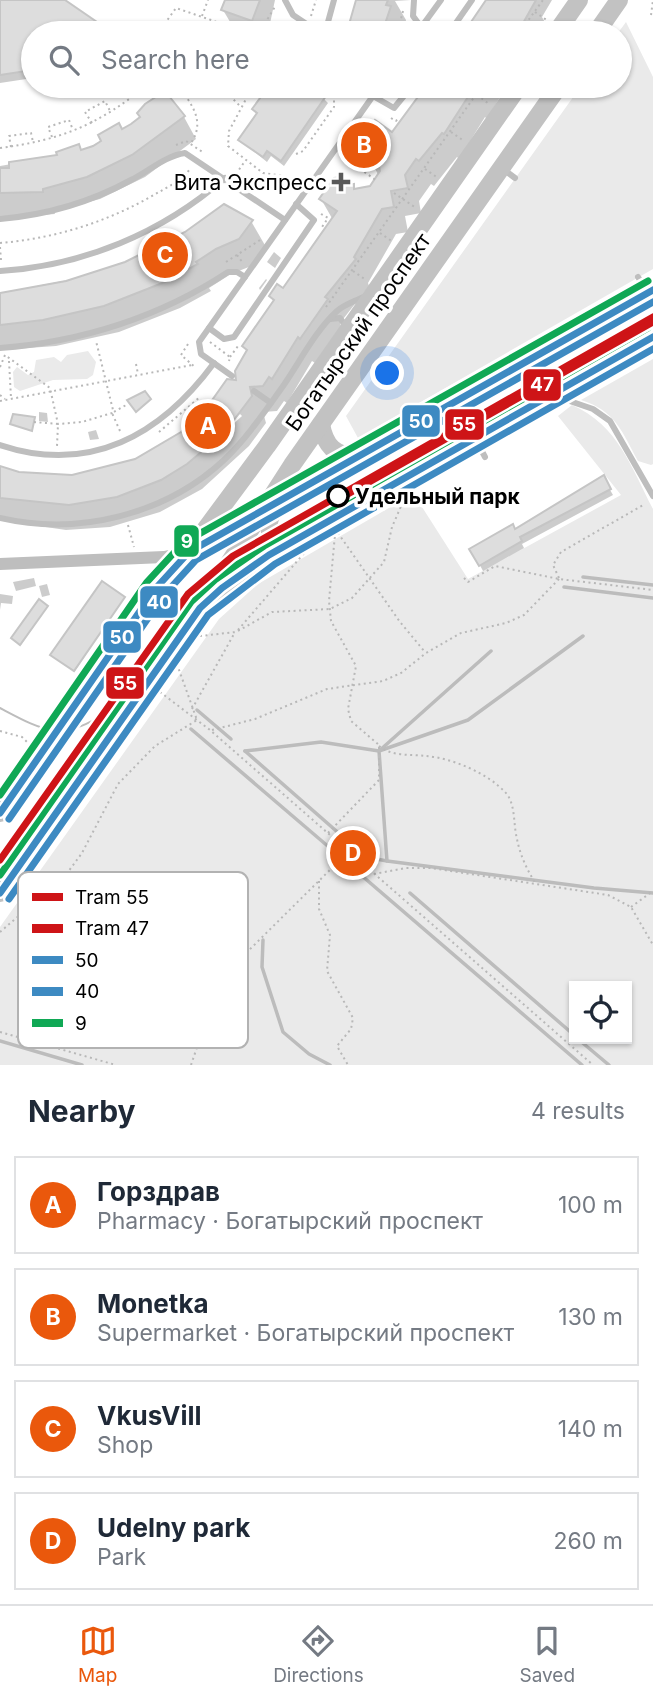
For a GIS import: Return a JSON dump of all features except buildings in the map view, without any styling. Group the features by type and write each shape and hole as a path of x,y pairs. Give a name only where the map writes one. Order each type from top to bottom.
{"main road":[{"path":"558,21 579,0"},
{"path":"604,21 619,0"},
{"name":"Богатырский проспект","path":"189,552 348,331 371,286 510,98"},
{"name":"Богатырский проспект","path":"200,608 321,424 508,173 552,98"},
{"path":"3,803 156,588 189,552 650,292"},
{"path":"0,892 200,608 222,588 305,543 474,437 653,337"},
{"path":"321,424 330,448 345,456 357,457"},
{"path":"285,499 273,511 268,525 277,539 305,543"}],"street":[{"path":"0,564 164,557 189,552"}],"lane":[{"path":"285,0 293,15 303,21"},
{"path":"329,19 334,0"},
{"path":"414,0 415,21"},
{"path":"425,21 440,0"},
{"path":"457,21 472,0"},
{"path":"232,376 198,348 209,328 372,98"},
{"path":"376,98 394,108 402,98"},
{"path":"0,219 37,214 84,201 185,153 285,220"},
{"path":"1,271 64,262 110,248 170,218 225,178"},
{"path":"209,328 224,339 234,337 291,257 314,220 296,204"},
{"path":"0,348 41,344 103,330 161,309 228,272 237,272 245,277"},
{"path":"638,277 650,292"},
{"path":"0,518 46,524 88,523 155,504 196,482 241,443 330,319 371,286"},
{"path":"330,319 344,321 348,331"},
{"path":"0,445 57,455 91,452 124,442 152,428 176,409 214,363"},
{"path":"254,391 271,403"},
{"path":"550,395 593,409 610,421 653,498"},
{"path":"474,437 485,457"}],"path":[{"path":"202,17 208,0"},
{"path":"268,21 275,11 276,0"},
{"path":"311,17 316,0"},
{"path":"528,21 543,0"},
{"path":"651,15 653,0"},
{"path":"167,21 176,8 214,21"},
{"path":"535,12 545,21"},
{"path":"307,14 329,19"},
{"path":"0,148 52,139 92,122 132,98"},
{"path":"187,98 196,109 197,135 191,144"},
{"path":"233,98 242,107"},
{"path":"247,98 227,138 233,152 263,173 284,176"},
{"path":"296,154 303,151 334,107 334,98"},
{"path":"322,313 473,98"},
{"path":"481,98 490,105"},
{"path":"92,122 85,112 105,101 111,112"},
{"path":"386,114 396,121 403,112"},
{"path":"52,139 48,127 69,120 73,131"},
{"path":"450,131 464,141"},
{"path":"10,147 9,136 31,133 33,144"},
{"path":"340,156 377,181"},
{"path":"235,175 246,161"},
{"path":"1,271 0,245 67,232 120,213 187,173 192,165 189,163"},
{"path":"424,168 439,178"},
{"path":"394,193 417,209"},
{"path":"317,211 328,218 320,229"},
{"path":"379,232 394,242"},
{"path":"226,262 263,237"},
{"path":"352,271 371,286"},
{"path":"96,340 112,413 121,435"},
{"path":"209,342 230,357 232,367"},
{"path":"230,357 238,346"},
{"path":"0,367 5,355 52,391 58,424 57,447"},
{"path":"9,359 11,399"},
{"path":"136,364 138,375"},
{"path":"0,401 192,365"},
{"path":"0,395 6,400"},
{"path":"34,422 82,422 112,413 128,404"},
{"path":"200,636 236,632 272,612 330,609 352,597 370,581 384,562 402,504 414,493"},
{"path":"559,579 553,565 561,552 653,498"},
{"path":"127,521 136,551"},
{"path":"426,653 336,532 330,609 331,621 356,666 348,709 351,721 379,745 393,753 452,761 505,792 511,802 517,840 527,870 536,884"},
{"path":"192,709 236,632 305,543"},
{"path":"464,578 468,582 495,566 559,579 653,590"},
{"path":"210,730 255,719 327,689 383,681 401,673 426,653 461,633 506,623 523,615 559,579"},
{"path":"178,667 197,720"},
{"path":"160,692 210,730 593,1065"},
{"path":"68,872 82,853 118,784 155,746 197,720"},
{"path":"0,731 22,737 30,745"},
{"path":"327,834 379,780 379,745"},
{"path":"248,951 347,852"},
{"path":"374,874 406,868 431,868 608,895 631,907 653,945"},
{"path":"318,880 319,909 330,935 327,971 353,1018 351,1029 337,1046 348,1065"},
{"path":"631,907 653,891"},
{"path":"0,932 18,916"},
{"path":"0,1032 18,1037"},
{"path":"56,1048 116,1065"},
{"path":"191,1065 197,1048"}],"shaded area":[{"path":"632,34 653,77 653,269 358,438 346,416 572,98 632,98"},
{"path":"88,351 96,362 93,375 87,379 53,380 20,391 14,387 13,372 17,367 28,375 34,372 36,360 54,357 61,362 67,355"},
{"path":"653,359 651,465 638,461 610,416 581,400"},
{"path":"572,405 588,413 622,449 653,509 653,1065 0,1065 0,927 18,902 18,1048 248,1048 248,872 39,872 219,619 258,584 406,498 415,496 468,579 621,495 558,416"}],"waterway":[{"path":"583,577 653,585"},
{"path":"564,587 653,598"},
{"path":"583,636 468,720 379,751 387,861 653,893"},
{"path":"245,751 321,742 379,751 491,651"},
{"path":"197,710 231,739"},
{"path":"191,729 330,848"},
{"path":"245,751 366,857 387,861"},
{"path":"347,863 582,1065"},
{"path":"410,893 569,1031"},
{"path":"263,940 262,967 283,1032 309,1054 330,1065"},
{"path":"0,1041 18,1046"},
{"path":"584,1044 609,1065"},
{"path":"24,1048 82,1065"}],"tram line":[{"name":"55","path":"0,860 188,594 233,556 653,317"},
{"name":"47","path":"339,499 653,322"},
{"path":"0,708 27,722 51,730 75,728 103,714"}],"transit line":[{"name":"9","path":"0,795 147,582 183,543 648,281"},
{"name":"50","path":"0,813 156,588 189,552 653,290"},
{"name":"40","path":"9,819 164,595 196,560 653,302"},
{"name":"9","path":"0,875 191,602 216,579 264,546 648,328"},
{"name":"50","path":"0,893 200,608 222,588 269,555 653,337"},
{"name":"40","path":"28,872 208,615 275,564 653,349"},
{"name":"40","path":"9,899 18,886"}],"place":[{"name":"Monetka","path":"364,145"},
{"name":"Вита Экспресс","path":"341,182"},
{"name":"VkusVill","path":"165,255"},
{"name":"Горздрав","path":"208,426"},
{"name":"Удельный парк","path":"338,496"},
{"name":"Udelny park","path":"353,853"}]}
